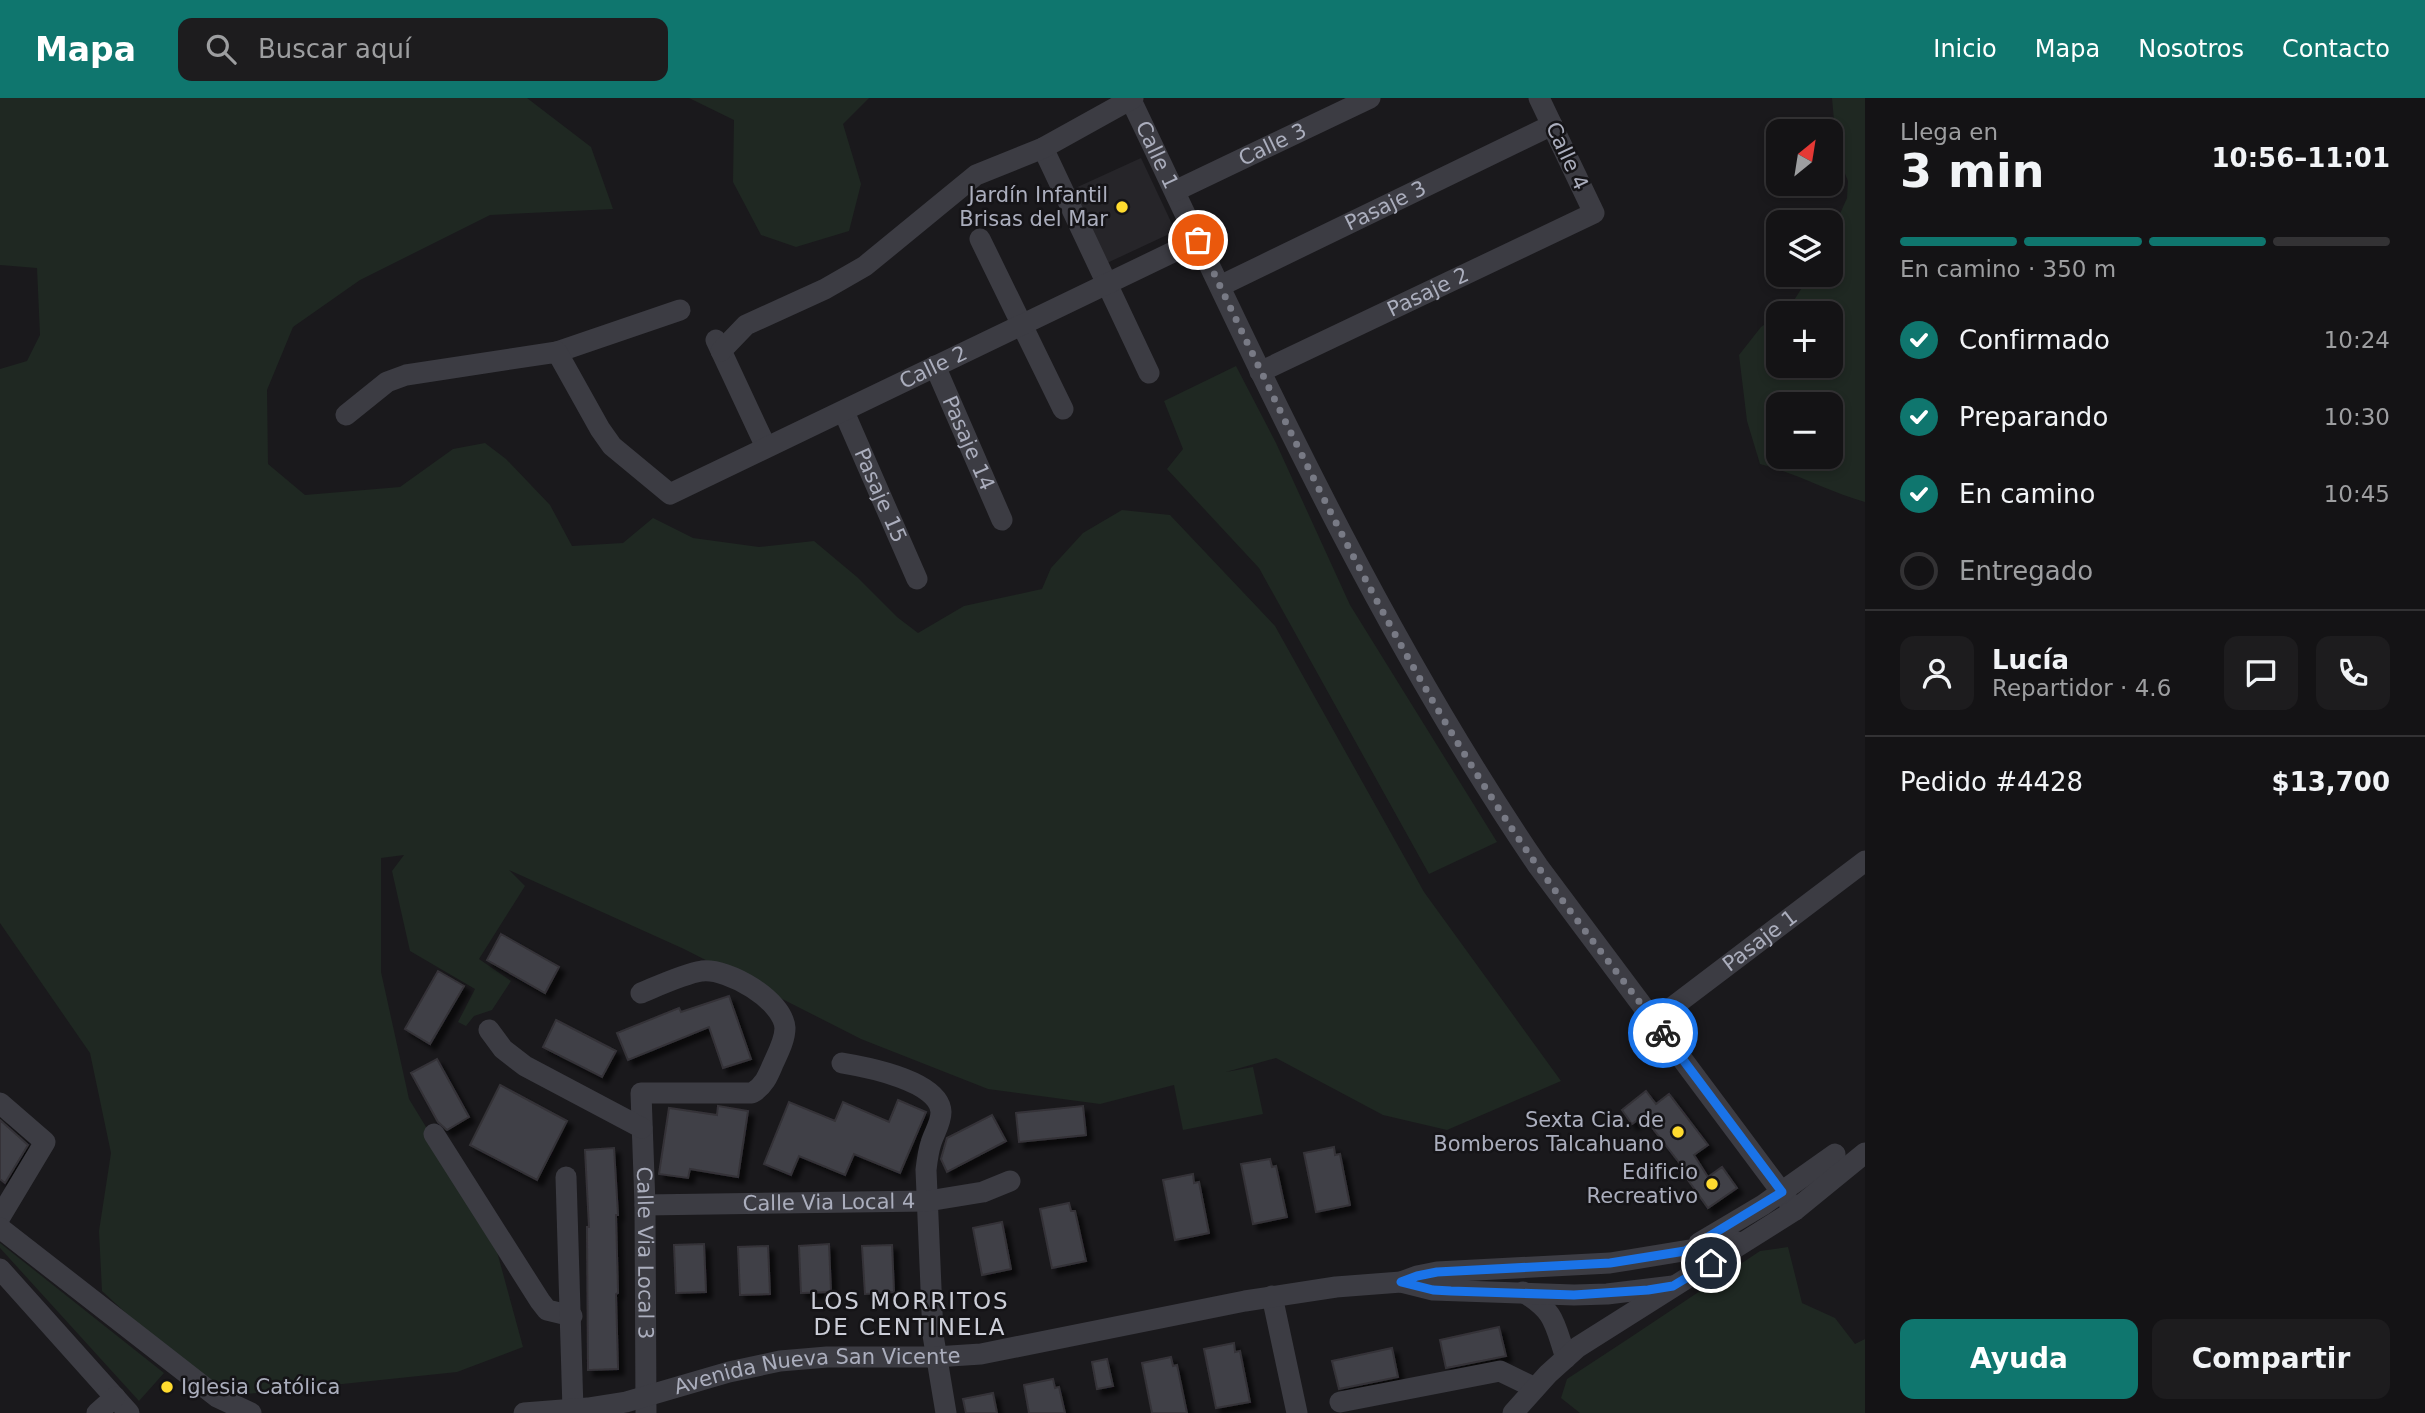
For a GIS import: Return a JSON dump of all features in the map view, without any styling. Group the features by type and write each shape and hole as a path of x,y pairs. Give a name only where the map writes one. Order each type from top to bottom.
{"street":[{"name":"Calle 1","path":"1131,98 1260,372 1345,541 1430,697 1502,815 1538,866 1795,1210"},
{"path":"766,447 718,346 746,326 825,289 865,266 976,175 1044,148 1131,98"},
{"name":"Calle 3","path":"1175,191 1370,98"},
{"name":"Calle 4","path":"1539,98 1594,213"},
{"name":"Pasaje 3","path":"1220,286 1552,125"},
{"path":"1044,148 1150,373"},
{"name":"Pasaje 2","path":"1260,372 1594,213"},
{"path":"980,239 1063,409"},
{"name":"Calle 2","path":"557,352 612,446 670,494 1198,240"},
{"path":"346,415 387,382 407,375 557,352 680,310"},
{"name":"Pasaje 14","path":"935,366 1002,520"},
{"name":"Pasaje 15","path":"844,412 917,579"},
{"name":"Pasaje 1","path":"1654,1021 1865,861"},
{"name":"Calle Via Local 3","path":"641,993 703,971 728,975 754,988 779,1012 785,1028 782,1044 767,1079 752,1093 641,1093 645,1205 646,1405"},
{"path":"489,1030 503,1049 519,1062 642,1128"},
{"path":"842,1063 905,1079 939,1102 941,1114 930,1145 926,1171 935,1357 946,1413"},
{"path":"0,1103 45,1142 0,1217"},
{"path":"434,1134 540,1301 547,1310 572,1316"},
{"path":"1513,1413 1566,1358 1595,1335 1795,1210 1865,1153"},
{"path":"1685,1251 1782,1192 1835,1154"},
{"path":"566,1177 573,1410"},
{"name":"Calle Via Local 4","path":"645,1205 928,1201 983,1192 1010,1181"},
{"path":"0,1228 210,1391 228,1404 251,1413"},
{"name":"Avenida Nueva San Vicente","path":"524,1413 610,1405 646,1405 729,1372 780,1361 827,1357 935,1357 981,1354 1272,1296 1401,1282 1437,1272 1598,1264 1748,1240"},
{"path":"0,1269 122,1405 97,1413"},
{"name":"Avenida Nueva San Vicente","path":"1401,1282 1433,1290 1607,1294 1673,1286"},
{"path":"1522,1292 1540,1303 1551,1315 1566,1358"},
{"path":"1272,1296 1297,1413"},
{"path":"1340,1402 1500,1371 1535,1388"}],"shaded area":[{"path":"0,98 527,98 591,147 613,209 490,215 360,280 293,327 267,390 268,464 305,495 400,487 453,449 485,443 506,459 550,505 572,546 623,543 653,518 693,538 759,547 814,541 918,633 964,606 1042,589 1051,568 1083,533 1122,510 1170,515 1275,626 1424,892 1561,1081 1447,1130 1383,1115 1276,1058 1226,1072 1253,1067 1263,1114 1183,1130 1174,1085 1100,1104 988,1089 861,1039 684,949 509,870 525,886 479,959 511,981 492,1010 474,1016 466,1026 458,1022 475,989 410,951 392,871 404,855 381,858 381,972 409,1099 493,1237 523,1347 457,1372 217,1397 102,1291 99,1231 111,1153 90,1053 0,923 0,369 27,361 40,335 37,268 0,265"},
{"path":"689,98 869,98 843,124 861,184 849,231 796,247 761,235 733,182 734,120"},
{"path":"1832,98 1865,98 1865,502 1777,469 1843,469 1843,392 1766,392 1766,466 1760,464 1747,421 1739,355 1766,323 1766,378 1843,378 1843,301 1794,301 1802,287 1843,287 1842,210 1847,198 1848,181 1843,169 1843,119 1834,119"},
{"name":"Jardín Infantil Brisas del Mar","path":"1141,158 1172,224 1167,235 1107,263 1071,190"},
{"path":"1236,366 1276,443 1350,605 1497,842 1429,874 1259,568 1167,469 1183,449 1164,401"},
{"path":"0,1243 164,1373 139,1401 0,1248"},
{"path":"1788,1247 1802,1303 1835,1318 1855,1344 1865,1339 1865,1413 1580,1413 1561,1398 1567,1379 1760,1251"}],"building":[{"path":"501,934 559,967 545,993 487,960"},
{"path":"438,971 464,986 430,1044 405,1029"},
{"path":"729,996 751,1059 723,1068 709,1027 628,1060 617,1033 679,1008 681,1012"},
{"path":"556,1020 616,1051 602,1077 543,1047"},
{"path":"437,1059 469,1117 447,1130 438,1122 411,1073"},
{"path":"500,1085 567,1121 537,1180 470,1145"},
{"path":"1646,1091 1656,1104 1669,1094 1708,1145 1694,1155 1708,1177 1722,1167 1737,1188 1708,1208 1688,1180 1691,1178 1643,1116 1632,1124 1622,1110"},
{"path":"898,1100 926,1112 900,1173 854,1154 845,1175 799,1156 791,1175 764,1164 789,1102 835,1121 843,1102 889,1122"},
{"path":"718,1106 748,1111 738,1177 690,1169 688,1178 659,1174 669,1108 717,1115"},
{"path":"1083,1106 1086,1135 1019,1142 1016,1113"},
{"path":"992,1115 1006,1141 947,1172 941,1159 947,1138"},
{"path":"0,1120 28,1145 5,1183 0,1179"},
{"path":"1334,1147 1335,1155 1340,1154 1350,1205 1316,1212 1304,1153"},
{"path":"614,1148 618,1215 618,1369 588,1370 589,1227 585,1150"},
{"path":"1270,1159 1272,1167 1276,1166 1287,1217 1253,1224 1241,1164"},
{"path":"1193,1174 1194,1183 1199,1182 1209,1233 1175,1240 1163,1180"},
{"path":"1069,1203 1071,1211 1075,1211 1086,1261 1052,1268 1040,1209"},
{"path":"1002,1222 1011,1269 982,1275 973,1228"},
{"path":"704,1244 706,1292 676,1293 674,1245"},
{"path":"829,1244 831,1292 801,1293 799,1246"},
{"path":"892,1245 894,1292 865,1294 862,1246"},
{"path":"768,1246 770,1294 740,1295 738,1247"},
{"path":"1499,1327 1506,1356 1446,1368 1440,1340"},
{"path":"1234,1343 1235,1352 1240,1351 1250,1402 1216,1408 1204,1349"},
{"path":"1392,1348 1398,1377 1339,1389 1332,1361"},
{"path":"1171,1357 1173,1366 1177,1365 1187,1413 1152,1413 1142,1363"},
{"path":"1107,1359 1113,1386 1097,1389 1092,1362"},
{"path":"1053,1379 1055,1388 1059,1387 1065,1413 1029,1413 1024,1385"},
{"path":"993,1393 997,1413 966,1413 963,1399"}],"way so far":[{"path":"1198,240 1311,476 1430,697 1502,815 1663,1033"}],"place":[{"name":"Jardín Infantil Brisas del Mar","path":"1122,207"},
{"name":"Sexta Cia. de Bomberos Talcahuano","path":"1678,1132"},
{"name":"Edificio Recreativo","path":"1712,1184"},
{"name":"Iglesia Católica","path":"167,1387"}],"district":[{"name":"LOS MORRITOS DE CENTINELA","path":"910,1314"}],"route":[{"path":"1663,1033 1782,1192 1685,1251 1610,1263 1437,1272 1401,1282 1433,1290 1607,1294 1673,1286 1711,1263"}]}
